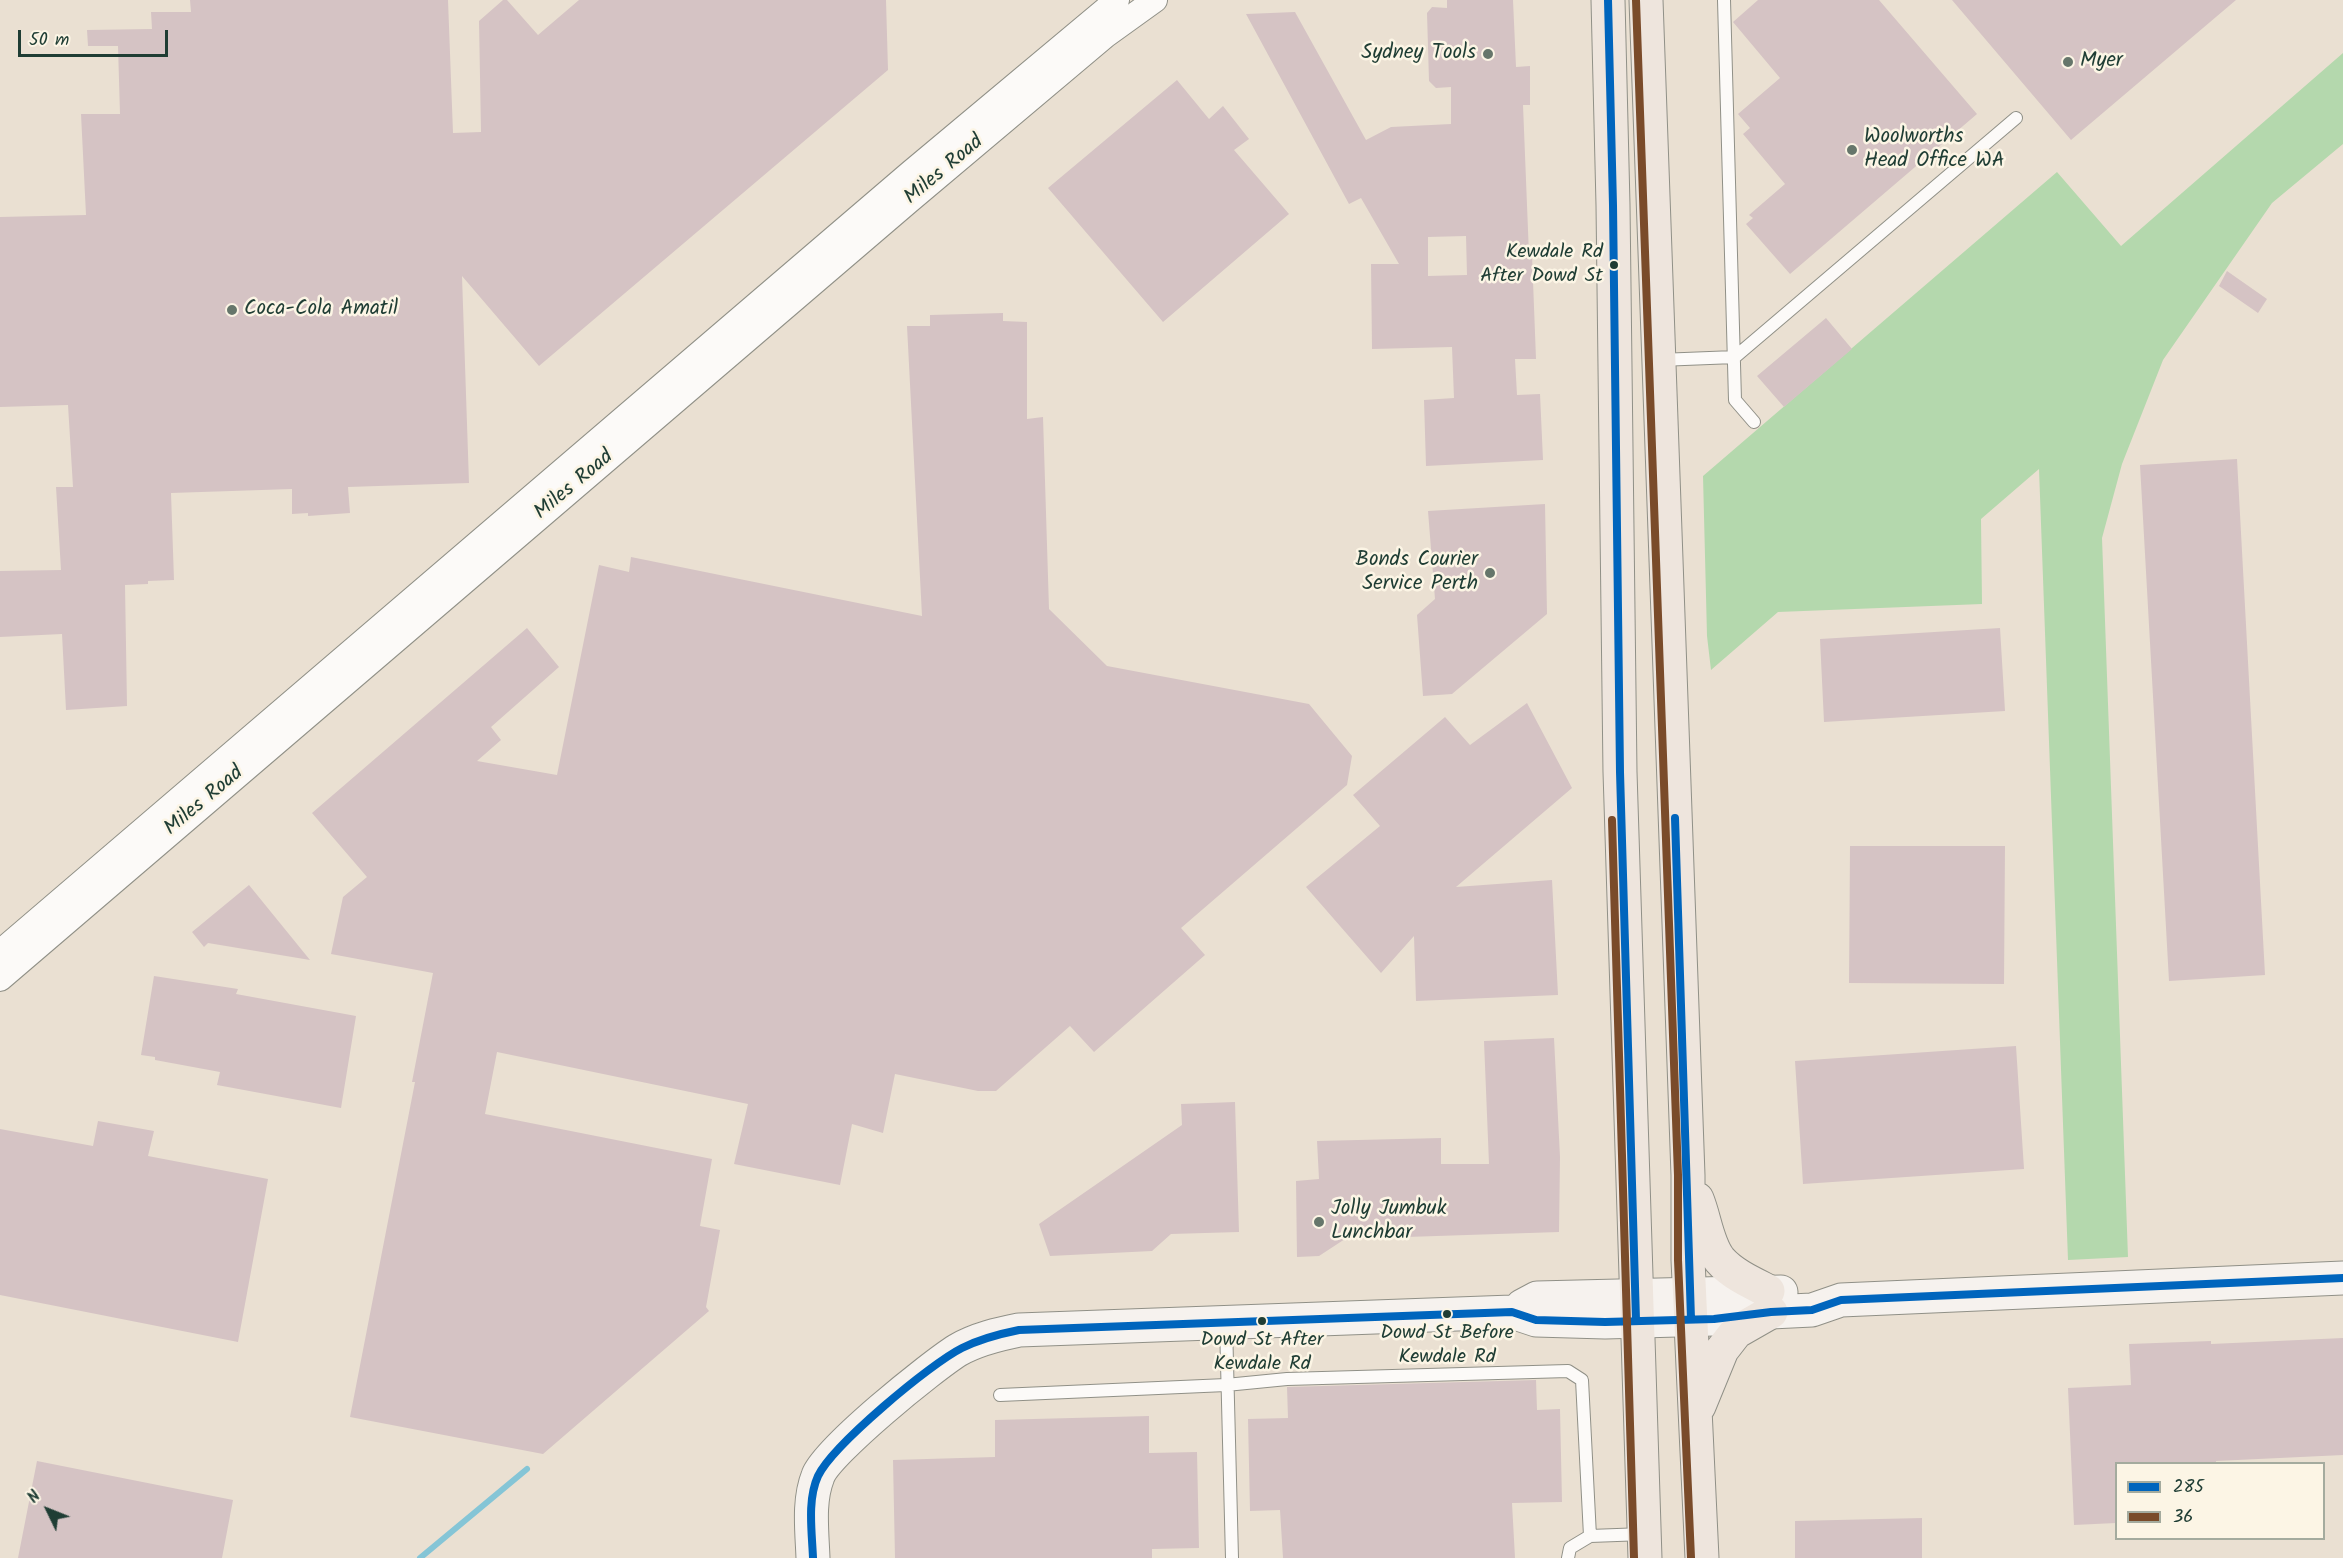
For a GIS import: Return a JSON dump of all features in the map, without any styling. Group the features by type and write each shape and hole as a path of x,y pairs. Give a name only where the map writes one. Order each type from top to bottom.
{"main road":[{"path":"1608,0 1620,760 1645,1546"},
{"path":"1646,0 1688,1175 1690,1306 1702,1558"},
{"path":"1614,363 1658,360"},
{"path":"1688,1175 1708,1234 1720,1260 1769,1302"},
{"path":"813,1558 814,1488 826,1462 868,1423 959,1350 989,1336 1019,1330 1512,1312 1536,1320 1636,1307 1690,1306 1714,1319 1769,1302 1812,1310 1842,1300 2343,1278"},
{"path":"1696,1416 1722,1350 1736,1332 1769,1302"}],"street":[{"name":"Miles Road","path":"0,952 910,173 1117,0"},
{"name":"Miles Road","path":"0,979 934,180 1105,36 1155,0"}],"lane":[{"path":"1724,0 1736,400 1754,422"},
{"path":"1658,360 1735,357 2016,118"},
{"path":"1226,1323 1232,1558"},
{"path":"1000,1395 1226,1386 1287,1379 1568,1371 1582,1380 1590,1536"},
{"path":"1568,1558 1570,1548 1590,1536 1645,1546"}],"green space":[{"path":"2343,53 2343,144 2272,203 2163,360 2122,464 2102,538 2128,1257 2068,1260 2039,469 1981,519 1982,604 1778,612 1711,670 1707,636 1703,476 2057,172 2121,246"}],"building":[{"name":"Coca-Cola Amatil","path":"190,0 448,0 453,133 481,132 479,21 503,0 507,0 538,35 579,0 886,0 888,70 539,366 462,276 469,483 348,487 350,513 308,516 308,513 292,514 292,489 171,493 174,580 125,585 127,706 66,710 62,634 0,637 0,571 61,570 56,487 73,487 68,405 0,407 0,217 86,215 81,114 120,114 118,46 88,46 87,30 152,29 151,12 191,12"},
{"path":"1447,0 1513,0 1516,67 1530,66 1530,105 1523,105 1536,359 1515,359 1517,395 1540,394 1543,460 1426,466 1424,400 1454,398 1452,347 1372,349 1371,264 1399,264 1361,198 1349,204 1246,14 1295,12 1366,140 1391,127 1451,124 1451,87 1436,88 1429,81 1427,13 1432,7 1447,8","holes":["1466,236 1467,275 1428,276 1428,237"]},
{"name":"Woolworths Head Office WA","path":"1758,0 1879,0 1977,114 1790,274 1746,224 1753,218 1749,215 1785,184 1743,134 1750,128 1738,114 1780,78 1733,22"},
{"name":"Myer","path":"1952,0 2236,0 2071,140"},
{"path":"1177,80 1209,119 1223,106 1249,139 1234,150 1289,214 1163,322 1048,188"},
{"path":"2227,271 2267,299 2258,313 2219,286"},
{"path":"1003,313 1003,321 1027,322 1027,419 1043,417 1049,609 1107,666 1309,704 1352,756 1347,785 1181,928 1205,955 1094,1052 1070,1026 996,1091 978,1091 895,1074 883,1133 852,1124 840,1185 734,1164 748,1104 497,1052 485,1114 712,1159 700,1226 720,1230 706,1307 709,1311 543,1454 350,1417 415,1082 412,1082 433,973 331,954 343,897 367,877 312,813 527,628 559,667 491,727 501,740 477,761 557,775 599,565 629,572 631,557 922,616 907,326 930,326 930,315"},
{"path":"1826,318 1852,349 1784,407 1757,376"},
{"path":"2237,459 2265,975 2169,981 2140,465"},
{"path":"1545,504 1547,614 1452,694 1423,696 1417,615 1435,599 1428,511"},
{"path":"2000,628 2005,711 1824,722 1820,639"},
{"path":"1527,703 1572,788 1456,887 1552,880 1558,995 1416,1001 1414,936 1381,973 1306,887 1380,826 1353,795 1445,717 1470,745"},
{"path":"1850,846 2005,846 2004,984 1849,983"},
{"path":"249,885 310,960 208,943 204,947 192,932"},
{"path":"154,976 238,989 236,994 356,1016 341,1108 217,1085 220,1072 155,1060 155,1057 141,1055"},
{"path":"1554,1038 1560,1157 1559,1232 1345,1239 1319,1256 1297,1257 1296,1181 1319,1179 1317,1141 1441,1138 1441,1164 1489,1164 1484,1041"},
{"path":"2016,1046 2024,1169 1803,1184 1795,1061"},
{"path":"1235,1102 1239,1232 1171,1234 1152,1251 1050,1256 1039,1224 1182,1125 1181,1104"},
{"path":"98,1121 154,1131 148,1156 268,1179 238,1342 0,1295 0,1129 93,1146"},
{"path":"2343,1338 2343,1455 2216,1462 2115,1462 2115,1523 2074,1525 2068,1388 2131,1385 2129,1344 2211,1341 2211,1344"},
{"path":"1536,1380 1537,1410 1560,1409 1562,1502 1512,1503 1515,1558 1283,1558 1280,1510 1250,1511 1248,1419 1288,1418 1287,1387"},
{"path":"1149,1416 1149,1453 1197,1452 1199,1548 1152,1549 1152,1558 895,1558 893,1460 995,1457 995,1420"},
{"path":"37,1461 233,1500 222,1558 18,1558"},
{"path":"1922,1518 1922,1558 1795,1558 1795,1521"}],"waterway":[{"path":"420,1558 527,1469"}],"transit line":[{"name":"285","path":"1608,0 1613,205 1620,772 1636,1320"},
{"name":"36","path":"1636,0 1678,1175 1678,1260 1691,1558"},
{"name":"285","path":"1675,818 1691,1319"},
{"name":"36","path":"1612,820 1634,1558"},
{"name":"285","path":"813,1558 812,1495 818,1476 842,1445 906,1387 947,1357 976,1342 1019,1330 1512,1312 1536,1320 1605,1322 1714,1319 1812,1310 1841,1300 2343,1278"}],"place":[{"name":"Sydney Tools","path":"1488,54"},
{"name":"Myer","path":"2068,62"},
{"name":"Woolworths Head Office WA","path":"1852,150"},
{"name":"Kewdale Rd After Dowd St","path":"1614,265"},
{"name":"Coca-Cola Amatil","path":"232,310"},
{"name":"Bonds Courier Service Perth","path":"1490,573"},
{"name":"Jolly Jumbuk Lunchbar","path":"1319,1222"},
{"name":"Dowd St Before Kewdale Rd","path":"1447,1314"},
{"name":"Dowd St After Kewdale Rd","path":"1262,1321"}]}
